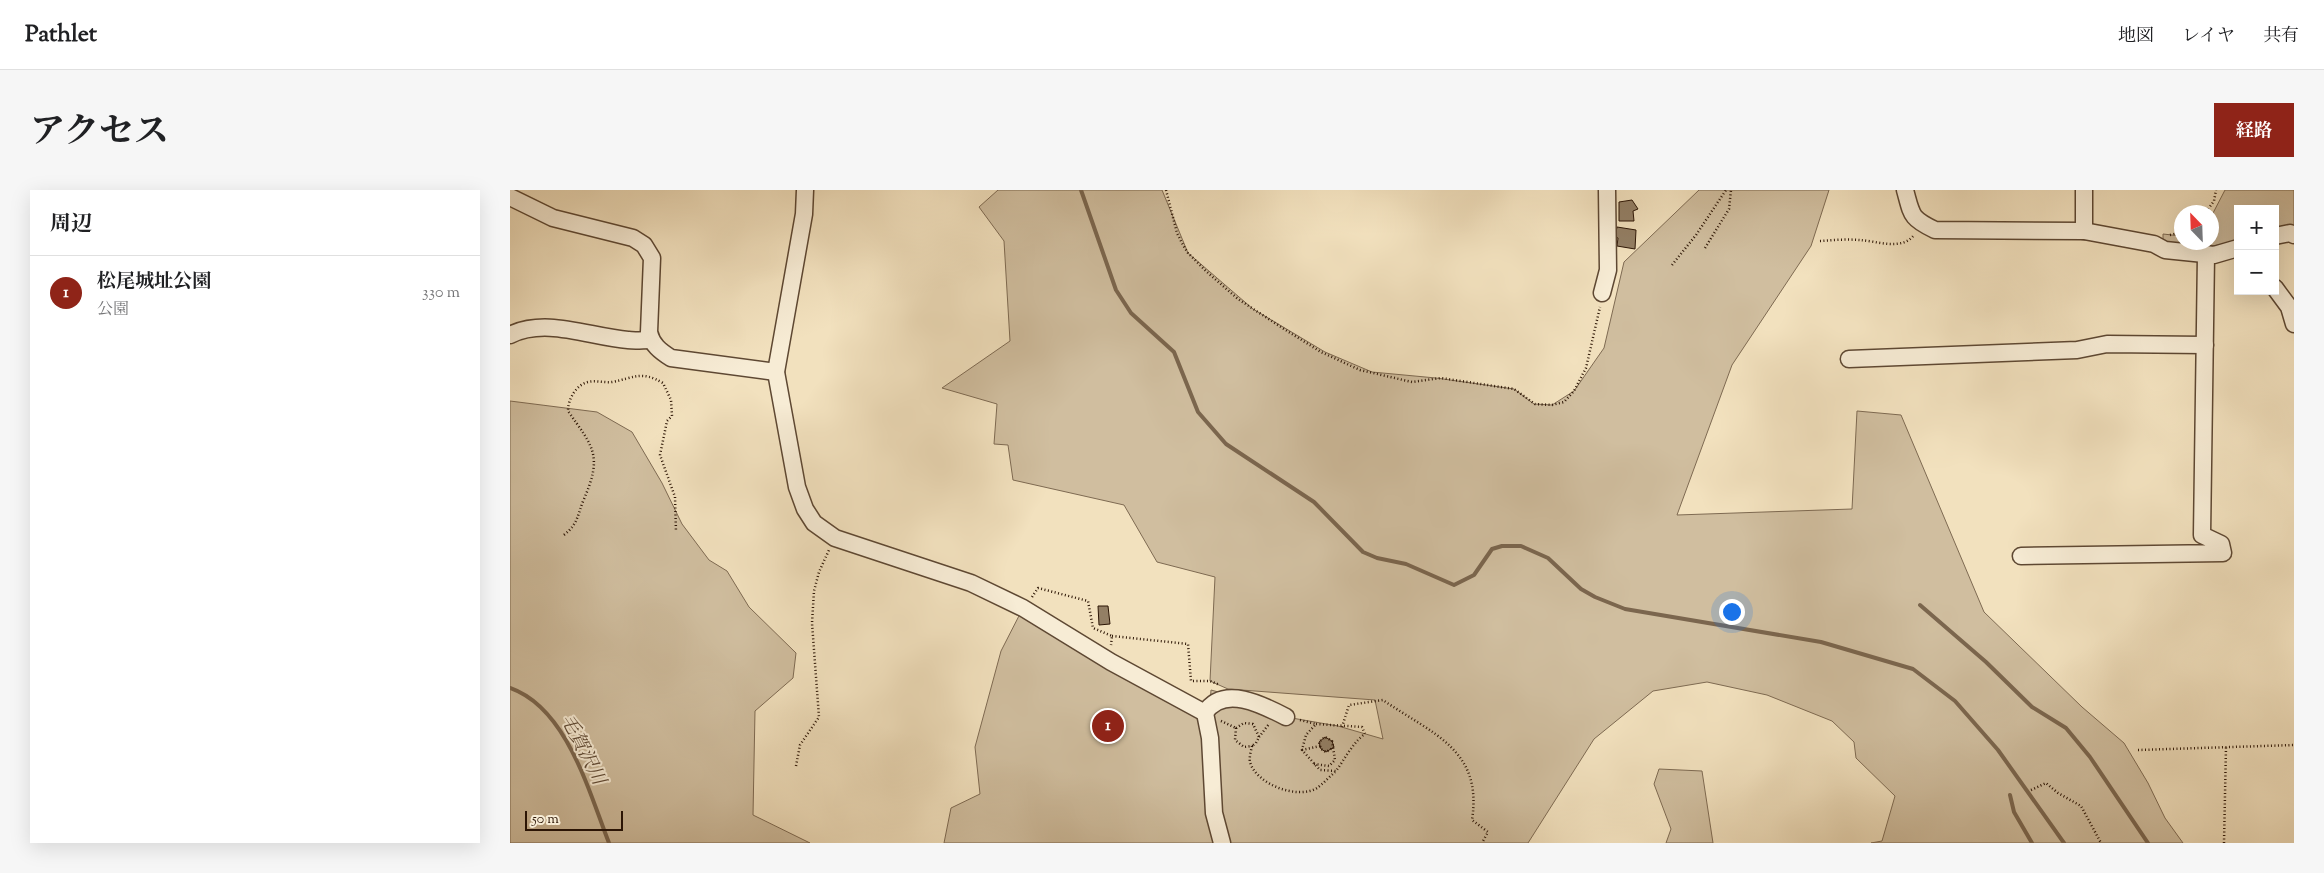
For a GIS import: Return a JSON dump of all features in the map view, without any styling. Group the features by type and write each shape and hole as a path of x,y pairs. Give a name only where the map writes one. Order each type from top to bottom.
{"street":[{"path":"805,190 804,214 776,372 797,487 805,509 814,523 835,538 971,583 1023,608 1111,662 1205,713"},
{"path":"1602,293 1608,270 1607,190"},
{"path":"1905,190 1911,214 1921,223 1936,230 2084,231 2154,244 2165,250 2224,254 2234,250"},
{"path":"2084,190 2084,231"},
{"path":"510,197 553,218 633,238 644,245 652,258 649,332 651,340 659,350 672,358 776,372"},
{"path":"2279,235 2290,233 2294,235"},
{"path":"2021,556 2223,553 2221,544 2202,535 2206,254"},
{"path":"2279,293 2289,306 2294,324"},
{"path":"510,335 531,328 572,330 628,340 651,340"},
{"path":"1849,359 2077,350 2107,344 2205,345"},
{"path":"1222,843 1214,813 1210,738 1205,713 1210,705 1218,700 1244,699 1266,706 1286,717"}],"path":[{"path":"1166,190 1177,233 1183,245 1195,261 1238,299 1321,352 1360,370 1386,377 1412,382 1441,378 1514,389 1534,404 1552,405 1564,402 1574,391 1586,368 1602,293"},
{"path":"1672,265 1696,235 1726,190"},
{"path":"1705,248 1729,209 1731,190"},
{"path":"2211,205 2214,201 2216,190"},
{"path":"1820,240 1903,243 1912,238 1921,223"},
{"path":"564,535 575,526 579,516 593,479 595,455 581,427 568,411 568,403 577,388 587,382 614,381 624,377 646,376 663,384 671,400 672,416 667,421 660,455 675,498 676,532"},
{"path":"796,766 800,744 819,717 812,623 814,591 819,572 835,538"},
{"path":"1023,608 1038,588 1088,601 1093,628 1112,636 1188,644 1191,681 1210,681"},
{"path":"1111,662 1112,636"},
{"path":"1342,727 1349,705 1383,700 1443,739 1464,761 1472,780 1475,802 1472,820 1488,832 1482,843"},
{"path":"1252,746 1244,747 1235,740 1236,728 1244,723 1253,724 1258,736 1256,743 1252,746 1249,760 1253,770 1263,780 1290,793 1316,789 1336,771 1352,751 1358,738 1365,734 1362,727 1316,724 1306,736 1302,750"},
{"path":"1312,764 1329,766 1335,760 1334,747 1332,741 1325,737 1319,742 1321,749 1326,752 1334,747"},
{"path":"2138,750 2294,745"},
{"path":"1302,750 1320,746"},
{"path":"2224,843 2226,747"},
{"path":"1302,750 1312,764 1320,770 1336,771"},
{"path":"2031,790 2046,783 2058,794 2081,806 2101,843"}],"shaded area":[{"path":"998,190 1162,190 1188,253 1253,309 1325,352 1372,372 1436,378 1514,389 1534,404 1552,405 1574,391 1604,348 1624,262 1699,190 1829,190 1811,246 1732,365 1677,515 1852,509 1857,411 1901,415 1984,612 2082,707 2124,743 2148,783 2165,818 2183,843 1871,843 1882,841 1895,796 1856,758 1854,742 1832,721 1767,695 1707,682 1653,691 1594,739 1528,843 944,843 951,808 980,794 975,747 1001,651 1023,608 1205,713 1210,705 1211,690 1244,699 1286,717 1338,726 1383,739 1375,700 1228,689 1210,681 1215,577 1157,562 1124,505 1013,480 1008,445 994,444 997,404 942,388 1010,341 1004,241 979,207"},
{"path":"2225,190 2294,190 2294,227 2279,229 2279,205 2234,205 2234,242 2219,245 2219,205 2217,205"},
{"path":"2163,234 2174,235 2174,243 2163,241"},
{"path":"510,401 597,412 632,432 662,483 682,524 709,560 727,571 749,607 796,653 793,678 755,711 753,815 810,843 510,843"},
{"path":"1659,769 1702,771 1713,843 1666,843 1671,829 1654,784"}],"building":[{"path":"1632,200 1638,209 1633,211 1634,221 1619,221 1619,202"},
{"path":"1617,227 1636,230 1635,249 1617,246 1618,238 1615,237"},
{"path":"1098,606 1108,606 1110,624 1099,625"},
{"path":"1325,737 1332,741 1334,747 1326,752 1321,749 1319,742"}],"waterway":[{"path":"1081,190 1116,290 1131,313 1174,352 1198,412 1226,444 1314,502 1363,552 1377,558 1406,564 1454,585 1474,575 1492,549 1502,546 1521,546 1548,558 1581,589 1625,609 1821,642 1913,669 1955,701 1998,750 2064,843"},
{"path":"1920,605 1986,662 2032,707 2066,728 2090,757 2148,843"},
{"name":"毛賀沢川","path":"510,688 530,698 547,713 561,732 584,777 609,843"},
{"path":"2010,795 2014,812 2032,843"}],"place":[{"name":"松尾城址公園","path":"1108,726"}]}
